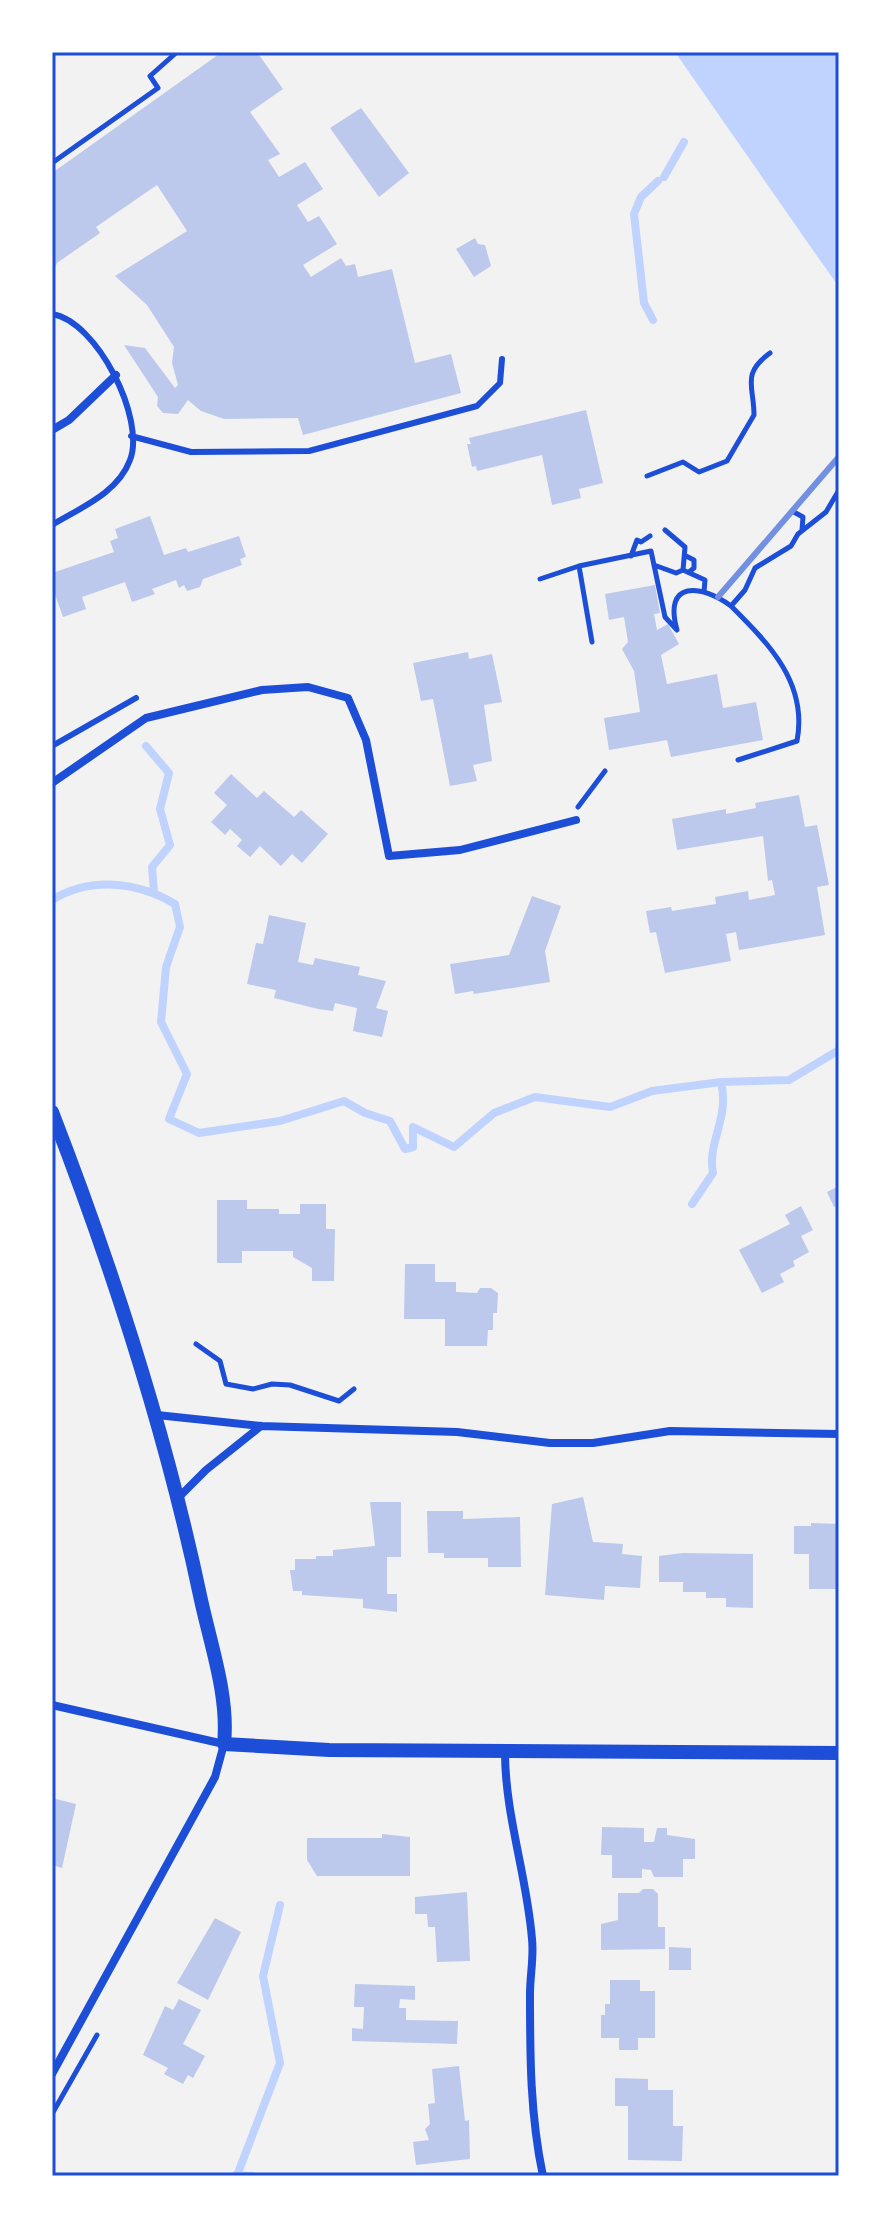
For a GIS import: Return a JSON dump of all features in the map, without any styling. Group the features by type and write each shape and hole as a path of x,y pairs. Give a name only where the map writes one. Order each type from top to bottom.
{"street":[{"path":"52,430 69,420 116,375"},
{"path":"52,783 146,718 262,690 308,687 348,698 366,740 389,856 460,850 576,820"},
{"path":"52,1112 96,1226 157,1415 179,1497 222,1698 224,1744 215,1777 52,2074"},
{"path":"157,1415 261,1426 457,1432 550,1443 593,1443 670,1431 839,1434"},
{"path":"179,1497 206,1470 261,1426"},
{"path":"52,1705 224,1744 329,1750 839,1753"},
{"path":"505,1752 505,1784 527,1886 530,1915 530,2080 535,2137 543,2176"}],"lane":[{"path":"52,314 59,315 90,338 116,375 131,436 131,459 110,490 52,525"},
{"path":"131,436 191,452 309,451 477,406 500,383 502,359"},
{"path":"52,746 136,698"}],"path":[{"path":"52,163 158,88 150,76 177,52"},
{"path":"647,476 683,462 699,472 710,471 727,461 754,415 749,388 751,376 759,361 770,353"},
{"path":"731,606 745,590 755,568 779,556 802,531 826,512 839,490"},
{"path":"792,511 803,517 802,531"},
{"path":"665,530 685,547 686,571"},
{"path":"631,556 637,540 641,542 650,536"},
{"path":"540,579 579,566 651,551 665,617 677,630 672,602 689,591 712,593 731,606 782,659 799,726 797,741 738,760"},
{"path":"654,565 676,573 686,571 694,568 694,560 686,556"},
{"path":"579,566 592,642"},
{"path":"686,571 705,580 704,592"},
{"path":"576,820 578,808 605,771"},
{"path":"196,1344 220,1361 226,1384 237,1389 290,1385 339,1401 354,1389"},
{"path":"52,2114 97,2035"}],"water":[{"path":"675,52 839,52 839,287 817,256"}],"building":[{"path":"222,52 257,52 283,89 250,112 280,154 268,160 279,177 305,162 323,189 297,205 308,222 319,216 337,244 303,265 311,277 341,258 346,266 355,264 358,277 392,269 415,363 451,354 461,393 303,435 298,418 224,419 201,411 188,400 178,414 163,413 157,406 158,397 124,345 145,348 175,388 178,385 172,363 174,347 147,305 115,276 187,231 157,185 96,227 100,233 57,263 52,274 52,173"},
{"path":"361,108 409,173 379,197 330,128"},
{"path":"475,238 478,244 485,245 491,266 474,277 456,249"},
{"path":"586,410 603,483 579,489 581,498 552,505 542,455 477,471 476,466 472,467 467,444 471,444 469,438"},
{"path":"150,516 164,555 186,548 188,552 239,536 246,557 240,559 242,565 203,579 200,587 187,591 184,585 179,588 176,580 152,589 155,594 132,602 125,582 82,597 86,609 63,617 52,586 52,573 114,552 110,541 118,538 115,529"},
{"path":"655,585 660,613 654,614 657,630 668,624 679,644 661,655 667,684 717,674 723,708 756,702 763,740 671,757 667,740 609,750 604,718 640,712 634,671 622,649 628,642 624,617 609,620 605,594"},
{"path":"468,652 469,659 492,654 502,702 484,705 492,761 473,765 477,781 450,786 433,699 421,701 413,663"},
{"path":"231,774 257,798 264,791 294,817 301,810 328,834 302,863 292,854 281,866 260,846 250,857 237,846 242,840 230,829 225,835 211,822 227,805 214,793"},
{"path":"799,795 805,827 817,825 829,885 817,887 825,935 739,950 736,932 726,934 731,961 665,973 656,932 650,933 646,911 671,907 672,911 716,904 715,897 748,891 749,900 775,895 772,880 768,881 763,836 677,850 672,819 726,809 726,814 756,808 755,803"},
{"path":"532,896 561,906 545,951 550,982 455,994 450,964 509,955"},
{"path":"269,915 306,923 298,962 313,965 315,958 360,967 358,975 386,981 376,1008 388,1011 382,1037 353,1031 357,1008 335,1003 333,1011 318,1009 274,998 276,990 247,984 256,943 263,944"},
{"path":"839,1186 839,1205 834,1207 827,1192"},
{"path":"217,1200 247,1200 247,1209 279,1209 279,1214 300,1214 300,1204 326,1204 326,1229 335,1229 334,1281 312,1281 312,1268 293,1257 293,1251 242,1251 242,1263 217,1263"},
{"path":"801,1206 813,1230 801,1236 809,1252 793,1261 795,1266 780,1274 784,1282 762,1293 739,1250 790,1224 785,1215"},
{"path":"405,1264 435,1264 435,1282 456,1282 456,1292 477,1293 480,1288 491,1288 498,1293 497,1313 493,1313 493,1330 488,1330 487,1346 445,1346 445,1319 404,1319"},
{"path":"583,1497 593,1542 623,1544 622,1554 642,1556 640,1588 605,1586 604,1600 545,1595 552,1504"},
{"path":"370,1502 401,1502 401,1557 387,1557 387,1594 397,1594 397,1612 363,1608 363,1599 302,1595 302,1591 293,1591 290,1570 295,1570 295,1559 316,1559 316,1556 333,1556 333,1550 375,1546"},
{"path":"427,1511 463,1511 463,1519 520,1517 521,1567 488,1567 488,1558 444,1558 444,1553 428,1553"},
{"path":"811,1523 839,1524 839,1589 809,1589 809,1554 794,1554 794,1526 811,1526"},
{"path":"683,1553 753,1554 753,1608 726,1607 726,1598 706,1598 706,1592 683,1592 683,1582 659,1582 659,1556"},
{"path":"52,1798 76,1804 62,1868 52,1865"},
{"path":"602,1827 644,1828 644,1842 654,1842 657,1828 667,1828 667,1835 695,1839 695,1859 683,1859 683,1877 654,1877 651,1870 642,1869 642,1878 612,1878 612,1855 601,1855"},
{"path":"382,1834 410,1837 410,1876 317,1876 307,1860 307,1838 382,1838"},
{"path":"643,1889 653,1889 658,1894 658,1927 665,1927 665,1949 601,1950 601,1924 618,1920 618,1893 639,1893"},
{"path":"467,1892 470,1961 437,1962 435,1927 428,1927 427,1914 415,1914 415,1897"},
{"path":"215,1918 241,1932 208,2000 177,1983"},
{"path":"669,1947 691,1948 691,1970 669,1970"},
{"path":"610,1980 640,1980 640,1991 655,1991 655,2038 638,2038 638,2050 619,2050 619,2038 601,2038 601,2015 605,2015 605,2004 610,2004"},
{"path":"355,1984 415,1986 415,2000 400,1999 399,2008 406,2008 406,2020 458,2021 457,2044 352,2041 352,2028 363,2029 364,2007 354,2007"},
{"path":"179,1999 201,2010 183,2044 205,2056 193,2078 188,2075 183,2084 164,2074 168,2068 143,2055 165,2006 173,2010"},
{"path":"459,2066 465,2121 469,2120 470,2159 416,2165 413,2142 429,2140 425,2129 430,2124 428,2104 435,2103 432,2069"},
{"path":"615,2078 648,2079 648,2090 673,2090 673,2126 683,2126 682,2161 628,2160 628,2106 615,2106"}],"waterway":[{"path":"664,177 684,142"},
{"path":"653,320 644,303 634,214 641,197 658,181"},
{"path":"146,746 169,773 160,809 170,845 152,867 154,892"},
{"path":"52,900 82,887 114,885 146,891 175,904 180,927 166,967 161,1022 187,1074 169,1119 199,1133 280,1121 344,1101 365,1113 390,1121 405,1149 413,1147 413,1127 454,1147 494,1113 535,1097 610,1107 652,1091 721,1082 789,1080 839,1050"},
{"path":"692,1204 713,1173 713,1150 723,1107 721,1082"},
{"path":"238,2173 280,2063 263,1976 280,1905"},
{"path":"236,2175 252,2176"}],"railway":[{"path":"718,597 837,459"}]}
